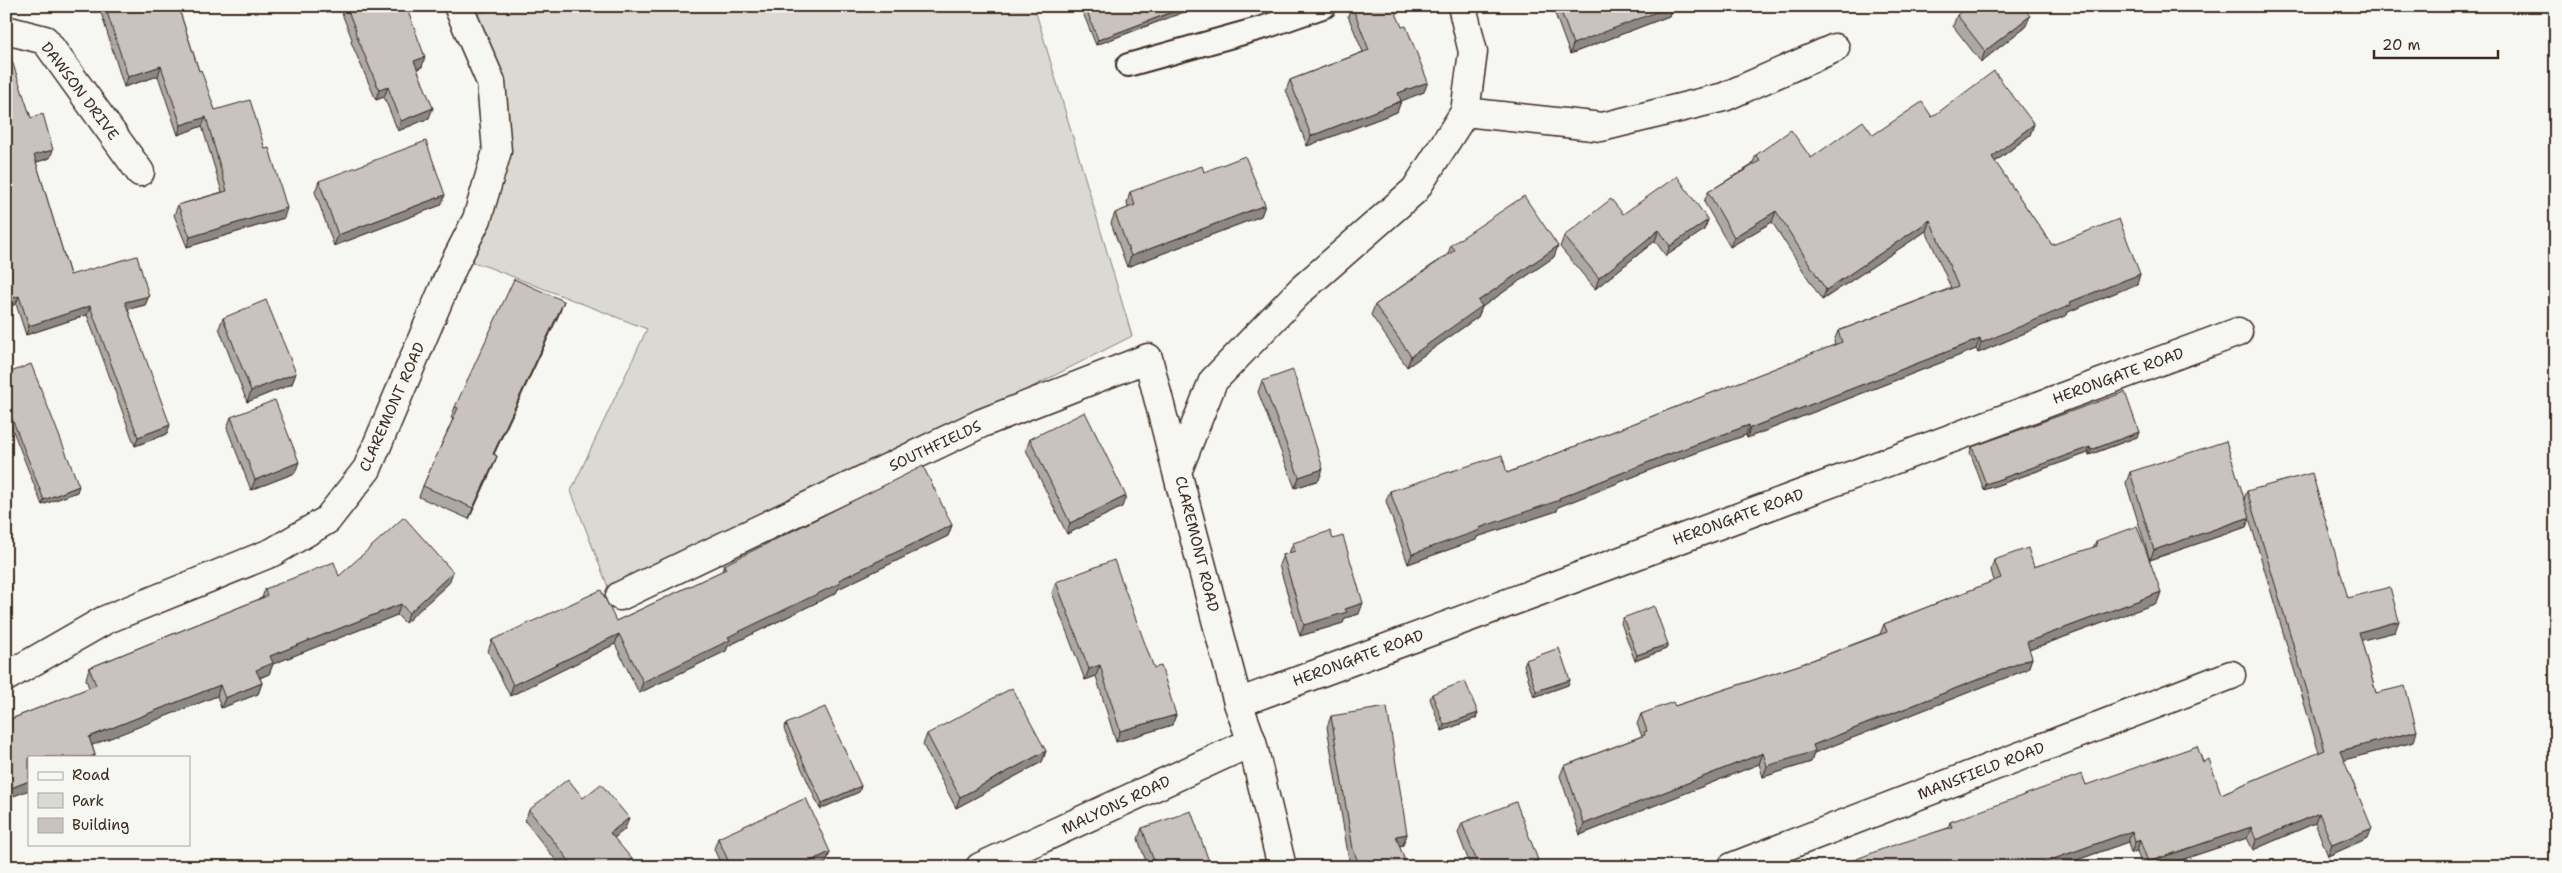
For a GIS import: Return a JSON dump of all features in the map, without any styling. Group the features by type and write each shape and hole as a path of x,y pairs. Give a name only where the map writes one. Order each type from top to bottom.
{"street":[{"name":"CLAREMONT ROAD","path":"6,676 105,620 273,552 327,520 367,469 454,264 477,219 497,151 491,82 458,6"},
{"name":"CLAREMONT ROAD","path":"1282,867 1252,742 1238,702 1177,472 1213,380 1301,290 1415,190 1465,112 1473,52 1462,6"},
{"name":"DAWSON DRIVE","path":"6,30 45,40 140,172"},
{"path":"1465,112 1602,127 1724,97 1835,48"},
{"name":"HERONGATE ROAD","path":"1238,702 2238,332"},
{"name":"SOUTHFIELDS","path":"620,596 982,423 1148,358 1177,472"},
{"name":"MANSFIELD ROAD","path":"1732,867 2231,675"},
{"name":"MALYONS ROAD","path":"980,867 1252,742"}],"lane":[{"path":"1128,65 1265,27 1325,6"}],"green space":[{"path":"500,6 1034,6 1132,336 613,600 571,491 647,329 469,261 497,151 464,19"}],"building":[{"path":"105,6 178,6 199,71 201,70 215,110 250,100 265,149 269,148 287,208 190,237 178,205 227,191 206,117 181,125 161,66 128,77"},
{"path":"346,6 406,6 425,57 414,61 433,108 401,121 388,87 379,90"},
{"path":"1085,6 1188,6 1098,40"},
{"path":"1352,6 1393,6 1402,27 1406,26 1428,82 1398,93 1401,101 1311,136 1290,80 1369,50"},
{"path":"1559,6 1672,6 1573,44"},
{"path":"1968,6 2022,6 2030,16 1985,51 1957,15"},
{"path":"8,49 31,118 43,114 53,150 34,155 70,275 137,256 149,296 125,302 170,425 138,437 90,306 29,326 19,296 6,300 6,50"},
{"path":"1994,71 2034,124 1992,157 2052,245 2119,219 2140,274 2070,302 2071,305 1981,343 1980,339 1750,428 1749,425 1664,456 1559,498 1560,500 1412,554 1390,491 1502,455 1507,473 1842,342 1838,331 1958,286 1930,220 1826,290 1776,211 1734,237 1708,192 1760,161 1756,155 1791,130 1811,158 1863,121 1873,135 1922,102 1932,117"},
{"path":"426,141 445,195 338,235 319,181"},
{"path":"1245,156 1265,205 1131,256 1115,213 1135,205 1130,192 1202,166 1204,172"},
{"path":"1677,176 1708,220 1670,246 1659,230 1599,278 1564,236 1611,199 1623,214"},
{"path":"1524,196 1558,246 1478,301 1482,306 1411,356 1375,305 1455,250 1451,245"},
{"path":"514,279 564,301 493,454 497,456 473,508 423,486 458,408 455,407"},
{"path":"266,300 296,373 251,391 223,318"},
{"path":"31,364 79,486 44,500 6,403 6,374"},
{"path":"1293,370 1323,469 1299,477 1262,381"},
{"path":"2125,392 2139,432 2091,450 2090,447 1986,484 1972,447"},
{"path":"275,400 299,462 255,480 231,417"},
{"path":"1085,412 1126,496 1070,523 1030,439"},
{"path":"2226,441 2250,517 2154,550 2130,472"},
{"path":"923,466 952,525 839,580 840,583 728,637 730,640 643,682 619,634 513,685 492,640 601,590 616,621 726,569 724,565"},
{"path":"2312,473 2348,598 2390,587 2399,621 2359,632 2376,693 2405,686 2417,731 2340,751 2372,828 2332,845 2319,813 2256,840 2251,827 2148,862 2140,840 2135,842 2132,831 2031,867 1836,867 1885,848 1952,827 1950,822 2082,774 2086,785 2197,746 2203,762 2209,759 2221,794 2325,750 2247,491"},
{"path":"404,517 453,572 409,613 401,604 270,656 273,663 256,670 262,683 225,698 220,685 89,737 95,755 92,756 28,756 28,781 6,790 6,741 11,740 6,729 6,721 96,685 89,668 267,596 265,589 334,562 339,576"},
{"path":"2137,526 2161,592 2027,642 2032,658 1813,745 1815,751 1767,766 1763,753 1584,824 1564,766 1645,735 1644,732 1647,731 1641,714 1673,702 1675,706 1802,664 1887,632 1884,624 2001,578 1994,560 2028,548 2034,567 2097,546 2096,541"},
{"path":"1330,531 1333,539 1343,536 1363,603 1345,609 1347,612 1304,625 1283,555 1295,551 1293,543"},
{"path":"1114,560 1154,668 1161,666 1176,715 1120,731 1100,665 1089,669 1056,582"},
{"path":"6,575 12,588 6,590"},
{"path":"1654,606 1668,644 1637,655 1623,618"},
{"path":"1559,648 1570,680 1536,691 1526,660"},
{"path":"1465,681 1478,713 1444,725 1432,694"},
{"path":"1012,688 1046,751 960,797 927,734"},
{"path":"825,707 861,786 822,803 786,724"},
{"path":"1387,707 1407,834 1396,836 1407,867 1360,867 1353,849 1331,716"},
{"path":"568,779 583,798 601,784 629,818 610,833 632,859 622,867 574,867 529,810"},
{"path":"6,794 12,808 6,810"},
{"path":"806,798 830,852 798,867 731,867 718,838"},
{"path":"1516,802 1538,860 1519,867 1479,867 1462,823"},
{"path":"1191,811 1211,867 1156,867 1142,828"}]}
